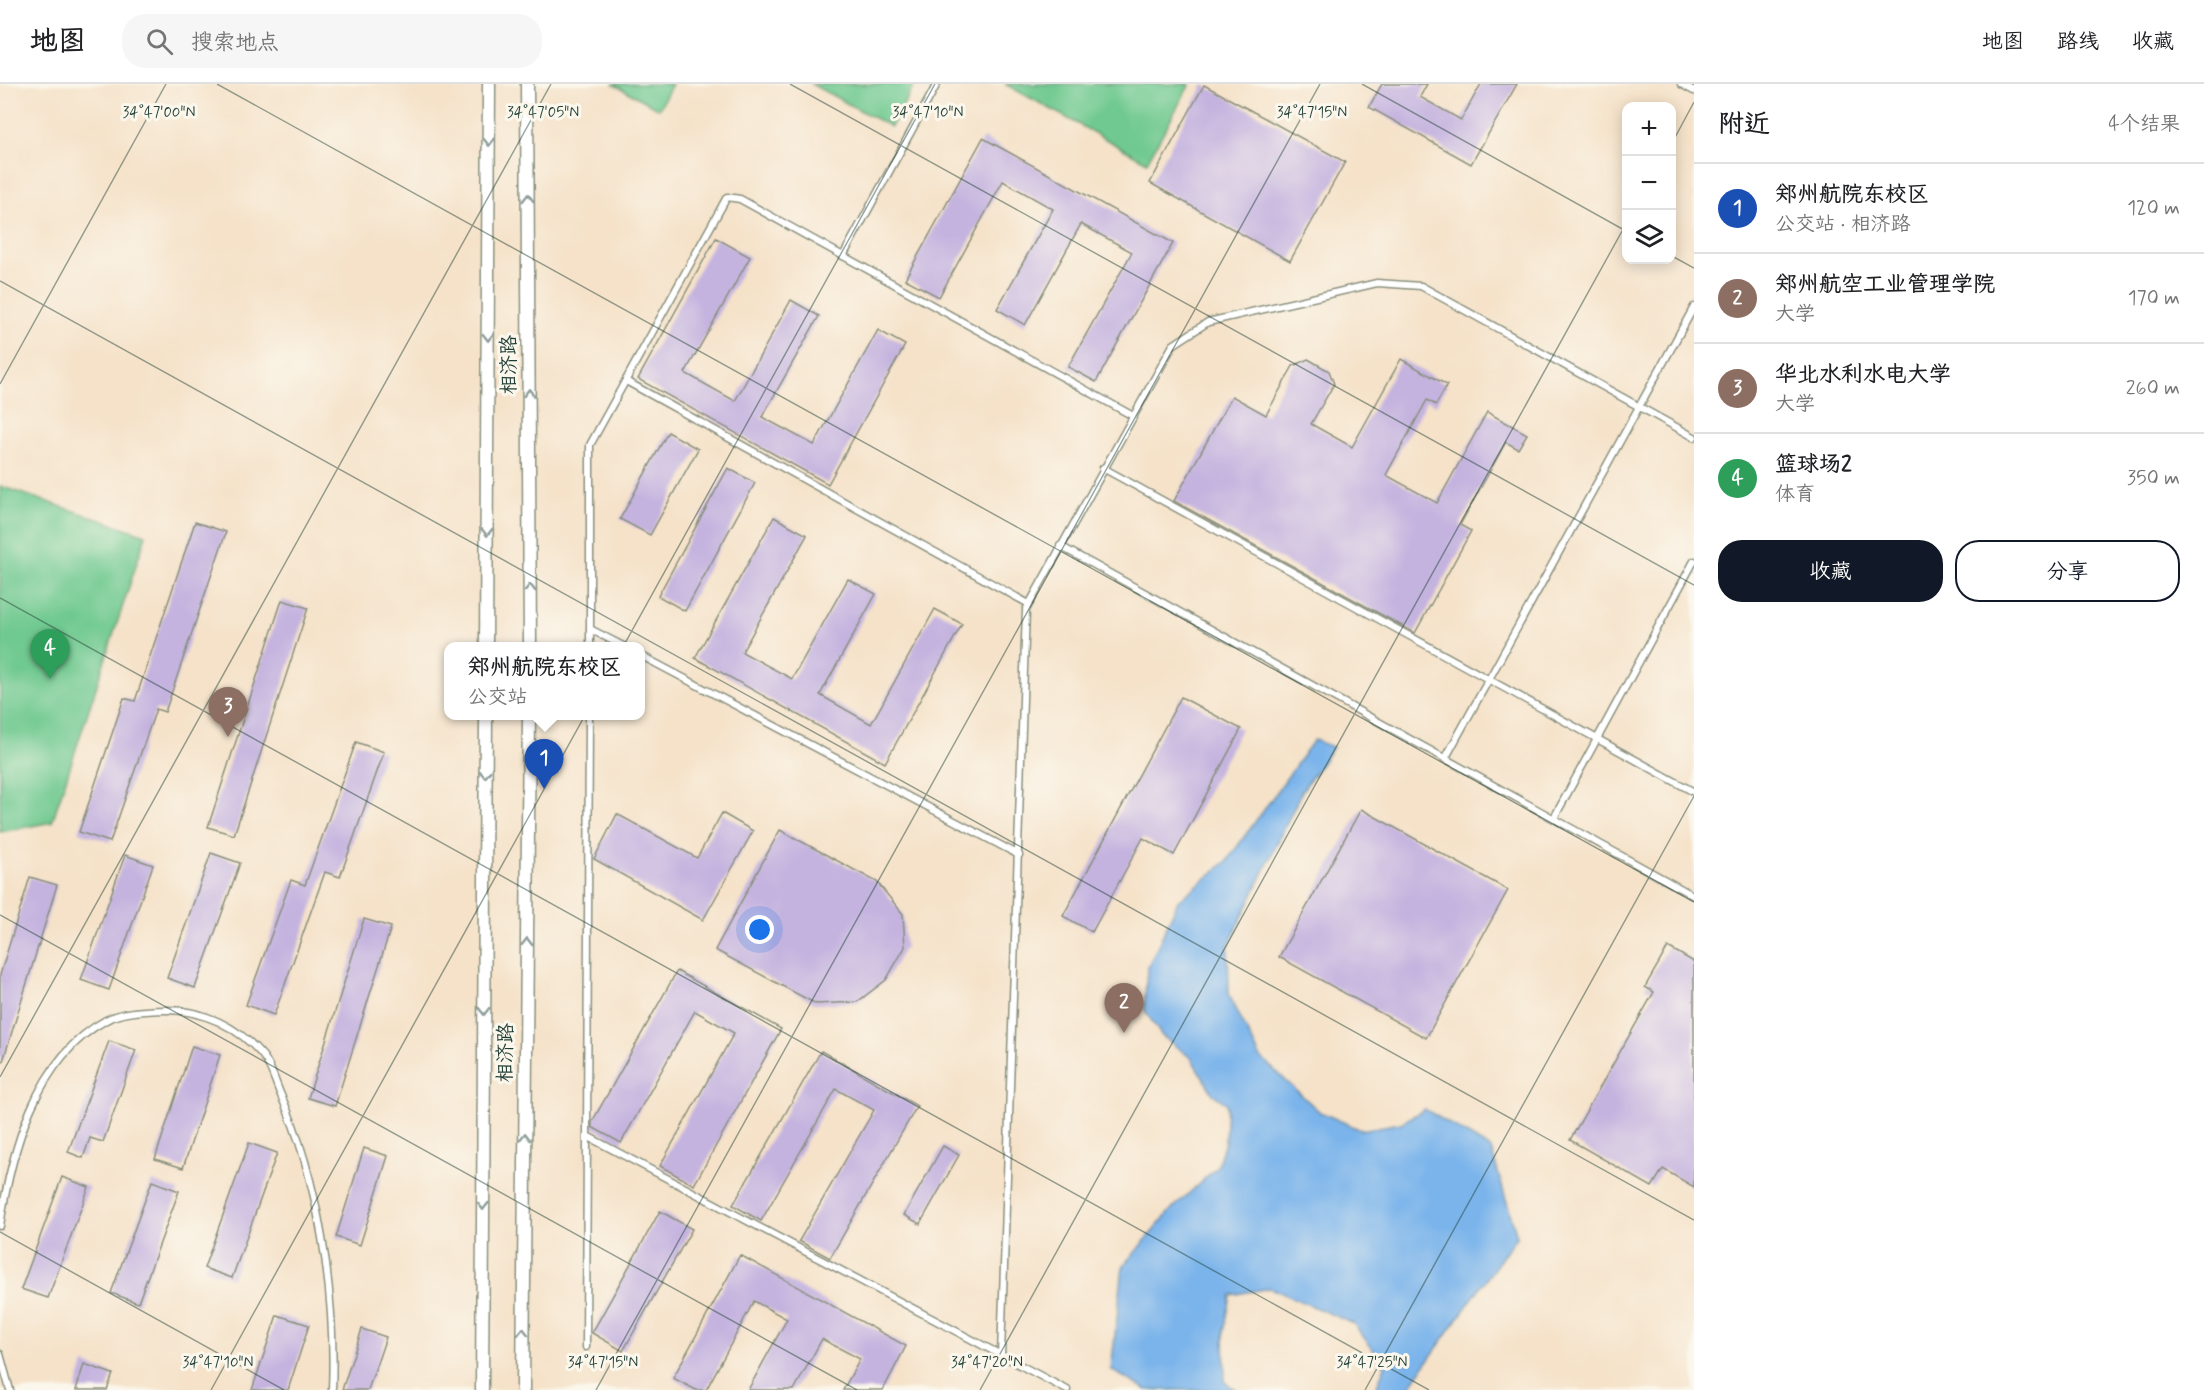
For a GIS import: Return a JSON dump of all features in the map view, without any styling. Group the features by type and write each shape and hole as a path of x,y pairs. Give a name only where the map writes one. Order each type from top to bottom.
{"street":[{"name":"相济路","path":"486,642 489,84"},
{"name":"相济路","path":"527,84 530,642"},
{"name":"相济路","path":"482,1390 486,720"},
{"name":"相济路","path":"523,1390 529,720"}],"lane":[{"path":"843,256 937,84"},
{"path":"1682,84 1694,91"},
{"path":"590,642 590,445 727,197 740,199 1133,416"},
{"path":"1002,1355 1026,610 1173,345 1208,322 1377,283 1421,286 1694,437"},
{"path":"1445,759 1694,307"},
{"path":"626,381 1029,604"},
{"path":"1103,468 1694,792"},
{"path":"1060,546 1694,896"},
{"path":"1554,818 1694,561"},
{"path":"590,629 615,642"},
{"path":"645,658 1019,855"},
{"path":"586,1347 589,720"},
{"path":"0,1226 8,1175 41,1087 78,1040 108,1019 144,1011 178,1010 219,1021 246,1037 265,1059 285,1104 307,1165 325,1262 333,1336 332,1390"},
{"path":"587,1136 1067,1390"},
{"path":"0,1354 10,1390"}],"green space":[{"path":"613,84 672,84 659,109"},
{"path":"811,84 915,84 891,127"},
{"path":"1005,84 1190,84 1147,162"},
{"path":"0,486 146,535 52,822 0,832"}],"water":[{"path":"1314,740 1333,747 1302,791 1228,947 1229,995 1260,1057 1320,1112 1361,1130 1401,1123 1425,1109 1491,1149 1517,1236 1407,1390 1375,1390 1385,1366 1354,1324 1270,1288 1231,1295 1224,1332 1225,1382 1236,1390 1147,1390 1111,1370 1123,1267 1170,1211 1217,1167 1225,1142 1227,1104 1213,1094 1191,1058 1161,1035 1144,1009 1147,970 1178,901 1227,861"}],"building":[{"path":"1382,84 1427,84 1420,97 1461,120 1481,84 1517,84 1471,164 1369,107"},
{"path":"1204,85 1345,162 1290,261 1150,183"},
{"path":"983,138 1173,243 1096,382 1068,367 1132,252 1081,224 1025,325 997,309 1053,209 1003,181 939,297 905,279"},
{"path":"716,238 750,257 685,373 735,401 791,300 819,316 762,417 814,445 878,330 905,345 828,484 638,379"},
{"path":"1308,359 1329,371 1334,384 1311,424 1352,447 1401,359 1447,385 1436,405 1427,400 1386,475 1437,503 1487,412 1527,434 1518,449 1506,442 1460,525 1471,531 1415,633 1174,501 1232,396 1266,415 1293,366"},
{"path":"668,432 698,449 650,535 620,519"},
{"path":"728,468 755,483 685,611 658,596"},
{"path":"774,517 807,535 742,652 792,679 848,579 876,594 820,695 871,724 935,609 962,624 885,763 695,658"},
{"path":"195,522 226,532 165,712 156,709 110,842 79,832 124,698 135,701"},
{"path":"282,600 308,608 234,835 208,827"},
{"path":"1181,697 1241,729 1174,855 1143,838 1092,932 1063,916"},
{"path":"356,742 384,752 340,877 325,872 274,1015 246,1005 291,880 305,885"},
{"path":"1361,809 1508,890 1426,1038 1279,957"},
{"path":"722,813 753,831 703,920 594,859 617,814 697,858"},
{"path":"780,830 877,882 903,914 905,947 886,980 857,1002 816,1004 715,950"},
{"path":"211,853 240,863 195,988 167,978"},
{"path":"125,855 153,865 109,990 81,980"},
{"path":"30,877 57,885 3,1061 0,1060 0,975"},
{"path":"364,919 391,927 335,1106 308,1098"},
{"path":"1668,947 1694,962 1694,1187 1663,1169 1652,1187 1570,1140 1654,992 1645,987"},
{"path":"677,971 781,1029 694,1185 660,1166 734,1033 695,1011 621,1143 592,1127 592,1122"},
{"path":"109,1041 136,1050 103,1142 90,1138 83,1158 68,1152"},
{"path":"192,1046 220,1055 183,1168 155,1159"},
{"path":"821,1051 917,1106 830,1258 799,1241 874,1110 836,1089 761,1221 733,1205"},
{"path":"249,1143 277,1153 232,1278 204,1268"},
{"path":"943,1146 959,1155 920,1224 904,1215"},
{"path":"364,1148 388,1156 360,1245 336,1237"},
{"path":"62,1177 89,1187 48,1298 21,1289"},
{"path":"152,1181 179,1191 138,1303 111,1293"},
{"path":"660,1211 692,1229 623,1351 592,1333"},
{"path":"740,1255 906,1346 883,1390 843,1390 860,1359 822,1339 794,1390 748,1390 787,1319 754,1301 706,1390 696,1390 673,1378"},
{"path":"277,1315 309,1325 288,1390 252,1390"},
{"path":"362,1329 386,1337 368,1390 342,1390"},
{"path":"84,1364 113,1374 107,1390 76,1390"}],"place":[{"name":"篮球场2","path":"50,679"},
{"name":"华北水利水电大学","path":"228,737"},
{"name":"郑州航院东校区","path":"544,789"},
{"name":"郑州航空工业管理学院","path":"1124,1033"}]}
